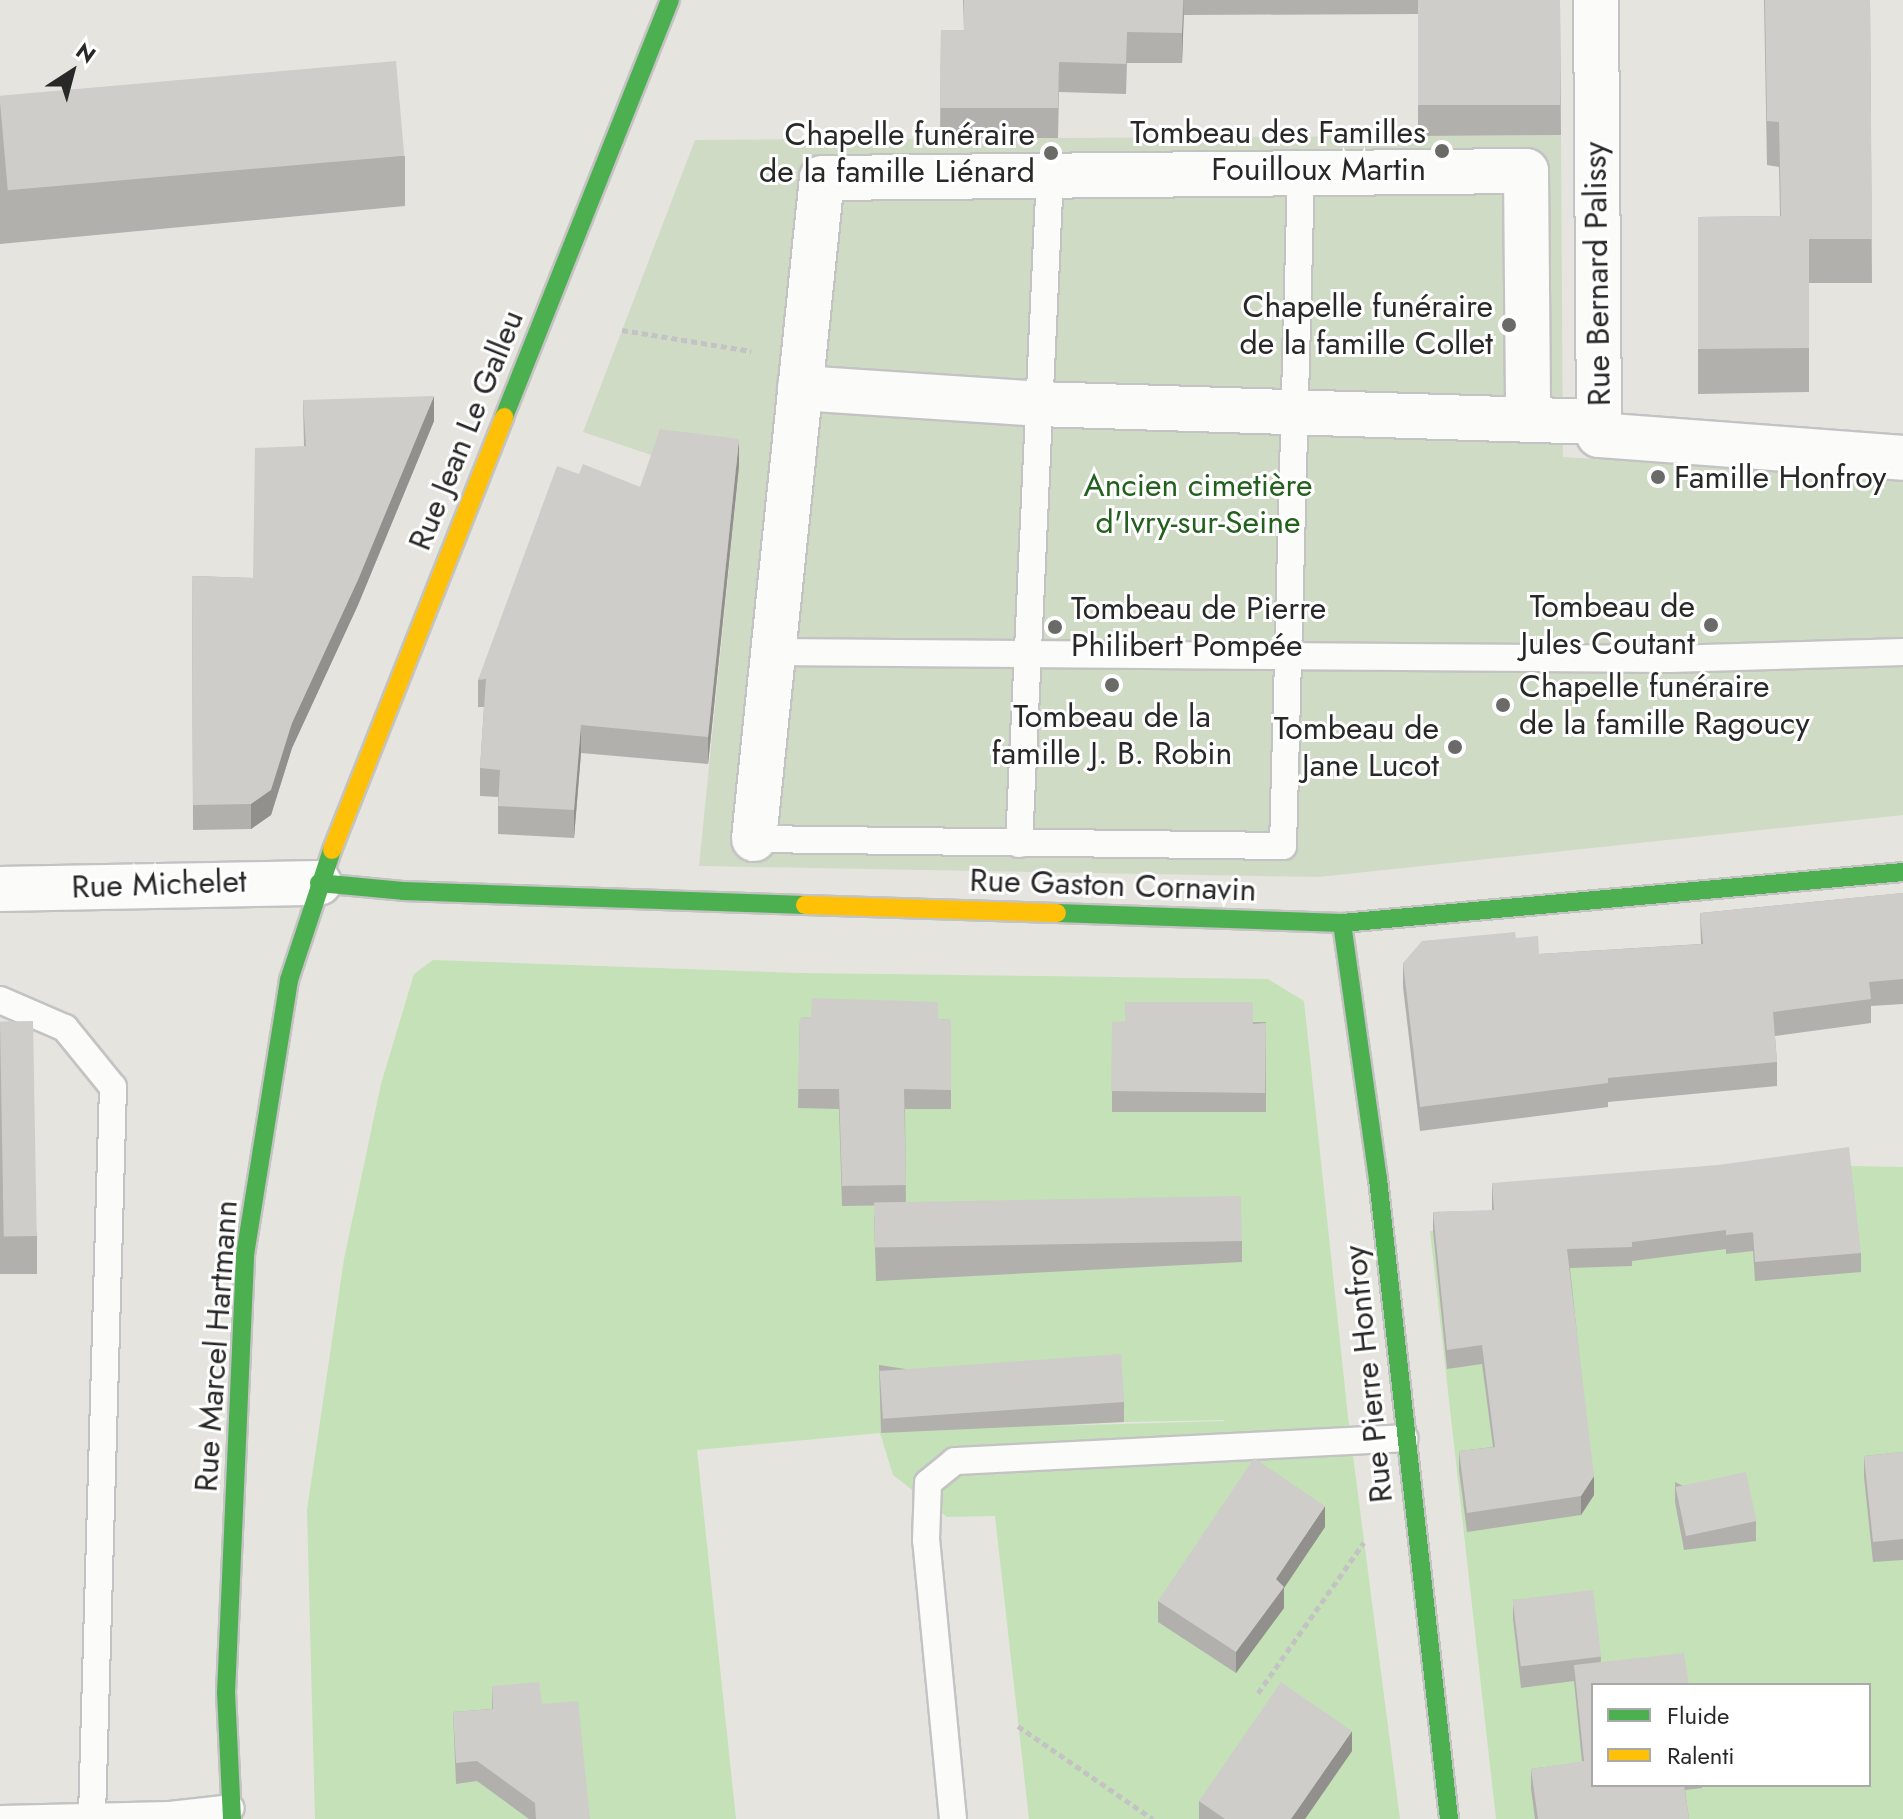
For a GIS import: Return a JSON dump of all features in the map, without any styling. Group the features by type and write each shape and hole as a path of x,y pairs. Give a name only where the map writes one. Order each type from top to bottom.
{"street":[{"name":"Rue Jean Le Galleu","path":"319,883 670,0"},
{"name":"Rue Bernard Palissy","path":"1596,0 1594,275 1599,435 1903,458"},
{"path":"754,839 822,178 1526,171 1528,420"},
{"path":"804,375 1038,404 1293,409 1598,422"},
{"name":"Rue Gaston Cornavin","path":"319,883 403,891 1342,923 1903,872"},
{"name":"Rue Michelet","path":"0,889 319,883"},
{"name":"Rue Marcel Hartmann","path":"232,1813 227,1654 245,1255 289,980 319,883"},
{"name":"Rue Pierre Honfroy","path":"1342,923 1378,1179 1404,1438 1449,1819"}],"lane":[{"path":"754,839 1283,846 1301,174"},
{"path":"1019,844 1050,175"},
{"path":"773,652 1669,659 1903,652"},
{"path":"0,1000 65,1028 113,1087 92,1817"},
{"path":"953,1819 926,1540 928,1483 955,1461 1404,1438"},
{"path":"2,1819 232,1813"}],"path":[{"path":"622,330 804,375"},
{"path":"1258,1693 1364,1541 1416,1540"},
{"path":"1018,1726 1153,1819"}],"green space":[{"name":"Ancien cimetière d'Ivry-sur-Seine","path":"1561,135 1563,457 1903,479 1903,815 1318,877 699,866 739,467 660,458 583,432 695,140"},
{"path":"433,960 799,973 1268,979 1304,1001 1348,1417 1400,1819 1029,1819 995,1516 947,1517 893,1475 880,1433 697,1450 736,1819 315,1819 307,1510 344,1259 381,1084 414,974","holes":["1224,1421 1053,1426 1124,1422"]},
{"path":"1849,1166 1903,1167 1903,1819 1496,1819 1430,1231 1493,1230 1492,1203"}],"building":[{"path":"964,0 1183,0 1182,33 1127,32 1126,64 1059,62 1058,108 940,108 941,30 964,30"},
{"path":"1418,0 1560,0 1560,105 1418,105"},
{"path":"1765,0 1870,0 1872,239 1809,239 1809,348 1698,349 1698,217 1781,216 1779,122 1767,121"},
{"path":"396,61 404,156 8,190 0,96"},
{"path":"434,396 358,580 292,723 271,790 251,804 193,805 192,576 253,578 255,448 306,446 303,400"},
{"path":"660,429 739,439 708,737 581,725 574,810 498,806 500,770 480,768 486,679 478,680 557,466 579,474 583,464 640,487"},
{"path":"1903,893 1903,979 1869,982 1871,999 1773,1012 1777,1062 1608,1078 1608,1083 1420,1107 1403,963 1422,941 1515,932 1516,938 1538,936 1539,954 1703,944 1700,913"},
{"path":"812,998 938,1002 938,1019 951,1020 951,1090 904,1089 906,1185 842,1186 839,1089 798,1089 800,1018 811,1017"},
{"path":"1125,1002 1253,1002 1253,1024 1266,1023 1265,1093 1111,1091 1112,1022 1125,1021"},
{"path":"33,1021 37,1236 4,1237 0,1022"},
{"path":"1849,1147 1861,1253 1755,1262 1753,1232 1726,1235 1726,1230 1632,1242 1632,1247 1567,1249 1594,1476 1581,1496 1467,1513 1459,1451 1495,1447 1482,1345 1447,1350 1433,1212 1494,1210 1492,1183 1718,1165"},
{"path":"1241,1196 1242,1241 875,1247 874,1202"},
{"path":"1121,1354 1124,1402 883,1419 880,1371"},
{"path":"1903,1452 1903,1539 1873,1542 1864,1456"},
{"path":"1254,1458 1325,1506 1276,1579 1284,1587 1236,1652 1158,1601"},
{"path":"1746,1472 1756,1521 1686,1536 1676,1487"},
{"path":"1593,1590 1601,1657 1521,1666 1513,1600"},
{"path":"1684,1653 1689,1683 1591,1683 1591,1787 1684,1787 1689,1819 1538,1819 1531,1769 1584,1761 1574,1665"},
{"path":"539,1682 542,1704 578,1701 590,1819 536,1819 535,1803 477,1761 456,1763 453,1712 493,1709 492,1686"},
{"path":"1281,1682 1352,1731 1291,1819 1225,1819 1199,1801"}],"traffic: fast":[{"path":"504,417 670,0"},
{"path":"232,1819 226,1693 245,1255 289,980 332,850"},
{"path":"1057,913 1342,923 1903,872"},
{"path":"319,883 403,891 805,905"},
{"path":"1342,923 1378,1179 1449,1819"}],"traffic: slow":[{"path":"332,850 504,417"},
{"path":"805,905 1057,913"}],"place":[{"name":"Tombeau des Familles Fouilloux Martin","path":"1442,151"},
{"name":"Chapelle funéraire de la famille Liénard","path":"1051,153"},
{"name":"Chapelle funéraire de la famille Collet","path":"1509,325"},
{"name":"Famille Honfroy","path":"1658,477"},
{"name":"Tombeau de Jules Coutant","path":"1711,625"},
{"name":"Tombeau de Pierre Philibert Pompée","path":"1055,627"},
{"name":"Tombeau de la famille J. B. Robin","path":"1112,685"},
{"name":"Chapelle funéraire de la famille Ragoucy","path":"1503,705"},
{"name":"Tombeau de Jane Lucot","path":"1455,747"}]}
